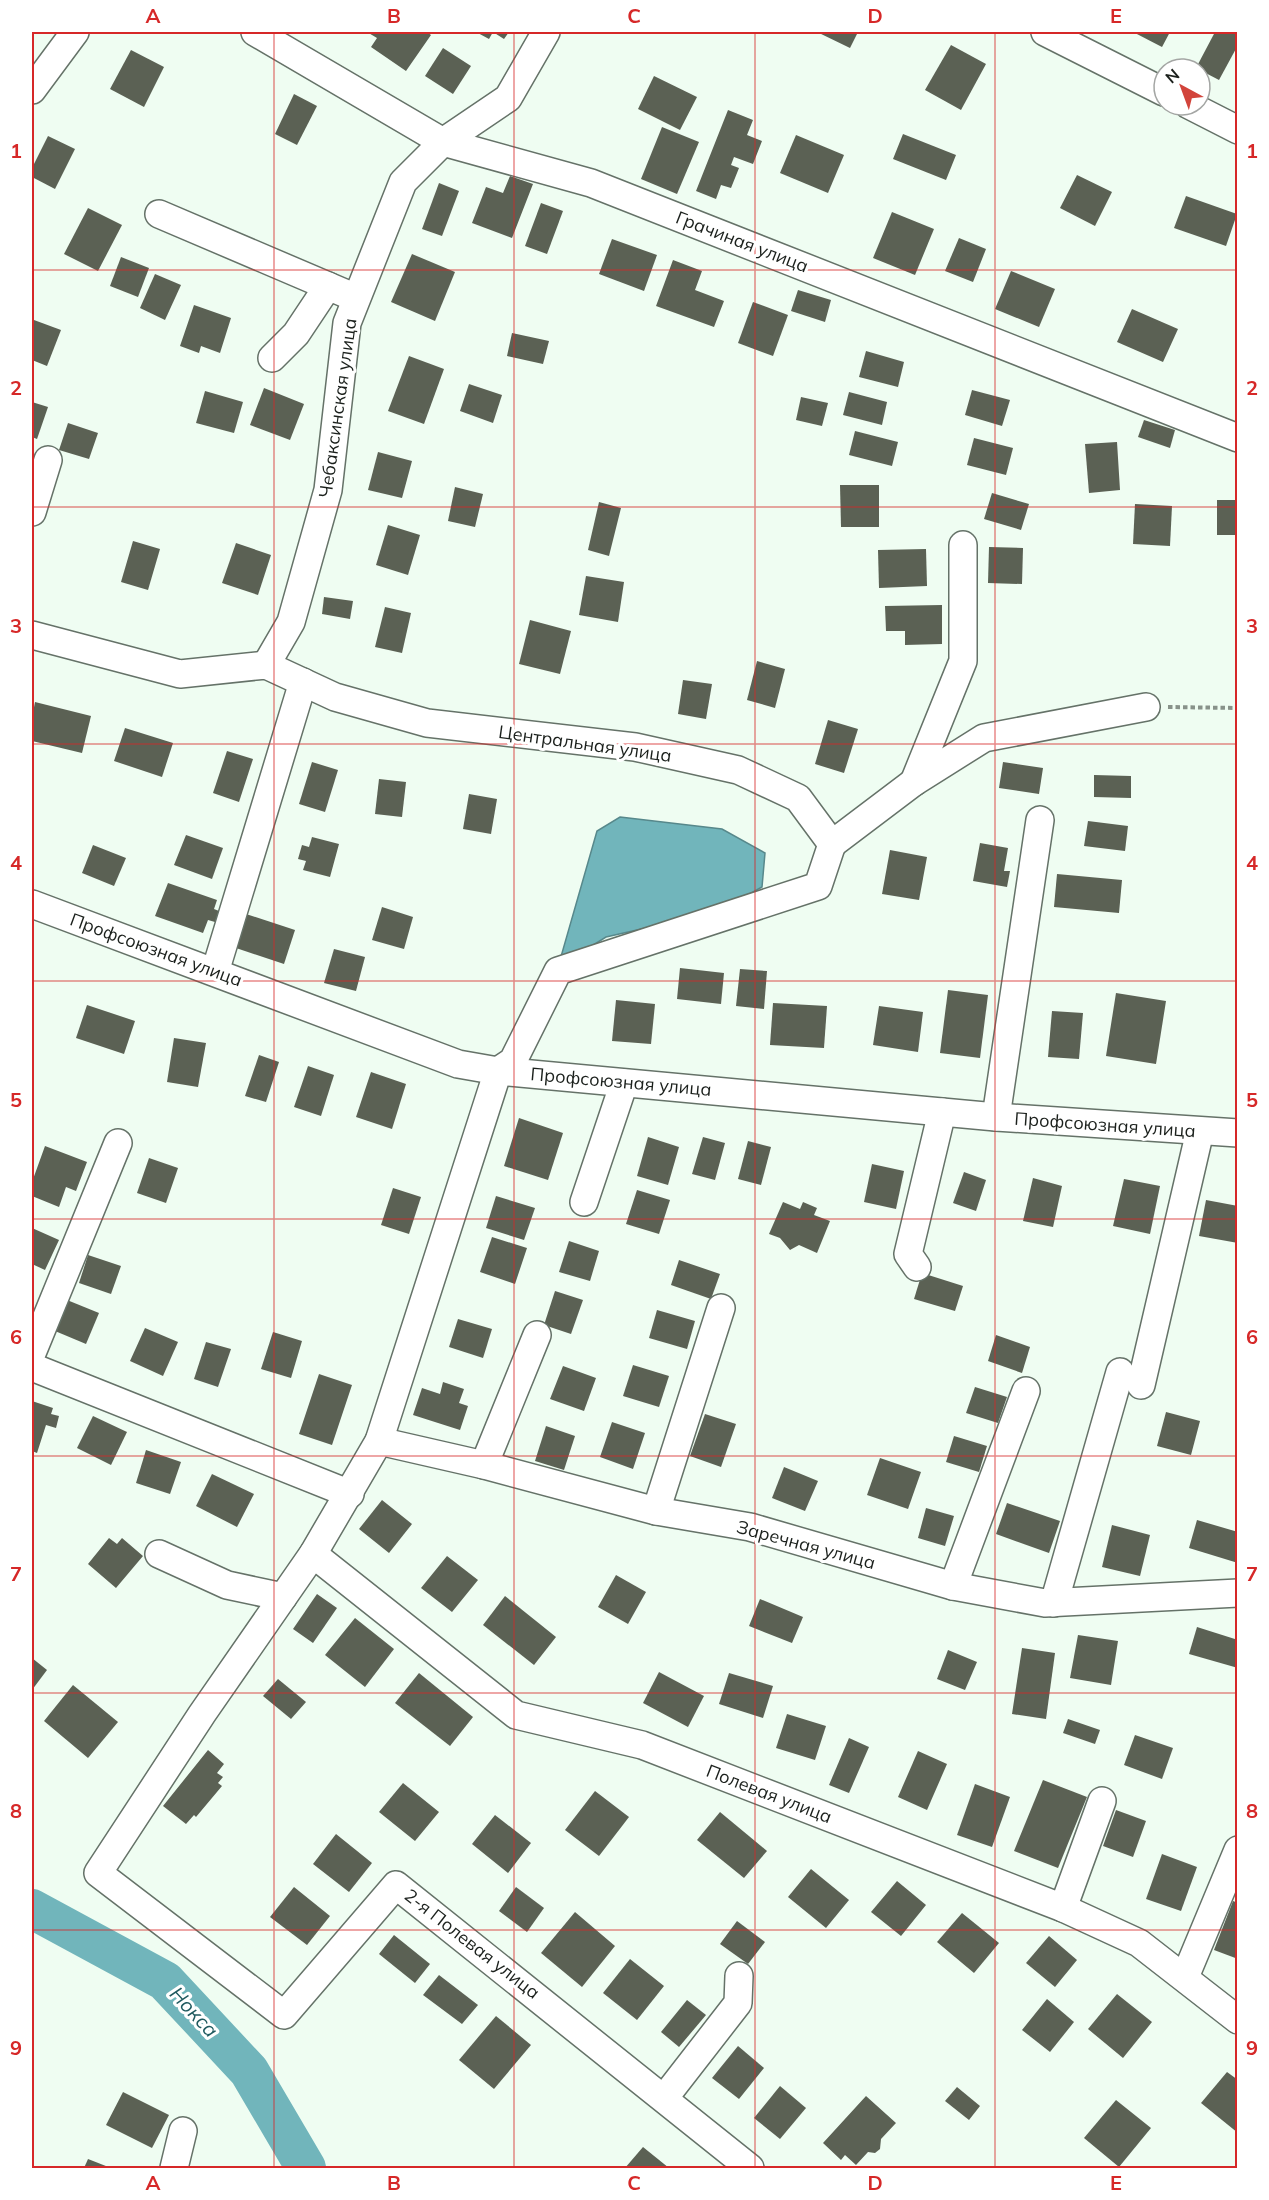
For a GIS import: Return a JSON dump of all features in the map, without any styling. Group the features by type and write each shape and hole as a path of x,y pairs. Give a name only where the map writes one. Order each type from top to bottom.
{"street":[{"path":"32,90 75,32"},
{"name":"Грачиная улица","path":"255,32 443,142 591,183 1238,438"},
{"name":"Чебаксинская улица","path":"266,665 291,622 328,490 346,323 403,182 443,142 508,98 546,32"},
{"path":"1045,32 1152,86"},
{"path":"1212,117 1238,130"},
{"path":"159,214 356,298"},
{"path":"272,358 296,334 328,286"},
{"path":"32,512 48,460"},
{"path":"914,782 963,661 963,545"},
{"path":"32,635 180,674 266,665"},
{"name":"Центральная улица","path":"266,665 335,697 428,723 635,747 738,770 798,798 832,844"},
{"path":"215,972 303,682"},
{"path":"159,1554 227,1585 284,1597 350,1494 379,1441 498,1071 513,1061 558,971 818,886 832,844 914,782 984,738 1146,707"},
{"path":"996,1117 1040,820"},
{"name":"Профсоюзная улица","path":"32,904 458,1064 498,1071 996,1117 1238,1133"},
{"path":"584,1202 624,1083"},
{"path":"917,1267 908,1254 942,1112"},
{"path":"1053,1603 1131,1379 1200,1131"},
{"path":"32,1353 118,1143"},
{"path":"656,1511 721,1308"},
{"path":"484,1466 537,1335"},
{"path":"32,1366 350,1494"},
{"path":"953,1586 1026,1391"},
{"name":"Заречная улица","path":"379,1441 656,1511 750,1527 953,1586 1053,1603 1238,1593"},
{"name":"Полевая улица","path":"313,1554 516,1715 642,1745 1064,1908 1139,1943 1238,2020"},
{"name":"2-я Полевая улица","path":"284,1597 98,1873 284,2015 396,1885 665,2097 750,2169"},
{"path":"1064,1908 1102,1801"},
{"path":"1185,1977 1238,1850"},
{"path":"665,2097 738,2003 739,1976"},
{"path":"174,2169 183,2131"}],"path":[{"path":"1146,707 1238,708"}],"water":[{"path":"620,817 722,829 765,853 762,887 717,912 606,937 558,967 597,831"}],"building":[{"path":"367,32 427,32 431,35 406,71 371,47 377,38"},
{"path":"476,32 493,32 489,39"},
{"path":"493,32 509,32 504,39"},
{"path":"817,32 858,32 850,48"},
{"path":"1133,32 1170,32 1162,47"},
{"path":"1215,32 1238,32 1238,45 1219,80 1212,76 1212,57 1202,57"},
{"path":"951,45 986,64 961,110 925,90"},
{"path":"443,48 471,66 453,94 425,76"},
{"path":"131,50 164,67 144,107 110,89"},
{"path":"654,76 697,97 680,130 638,109"},
{"path":"294,94 317,106 297,145 275,134"},
{"path":"728,110 753,120 747,135 762,141 753,164 734,157 731,165 739,168 731,188 721,185 716,199 696,191"},
{"path":"662,127 699,142 677,194 641,179"},
{"path":"903,134 956,155 946,180 893,159"},
{"path":"796,135 844,155 828,193 780,173"},
{"path":"48,136 75,149 55,189 32,177 32,168"},
{"path":"1077,175 1112,192 1095,226 1060,208"},
{"path":"510,176 533,184 512,238 472,223 486,187 503,193"},
{"path":"439,183 459,191 442,236 422,229"},
{"path":"1186,196 1237,214 1226,246 1174,228"},
{"path":"541,203 563,211 547,254 525,246"},
{"path":"88,208 122,225 98,271 64,254"},
{"path":"892,212 934,229 915,275 873,258"},
{"path":"959,238 986,249 973,282 945,271"},
{"path":"612,239 657,255 644,291 599,274"},
{"path":"412,254 455,272 435,321 391,302"},
{"path":"121,257 149,268 138,297 110,286"},
{"path":"673,260 702,271 695,290 724,301 714,327 656,306"},
{"path":"1011,271 1055,289 1039,327 995,309"},
{"path":"155,274 181,285 165,320 140,308"},
{"path":"798,290 831,300 825,322 791,311"},
{"path":"753,302 788,315 773,356 738,343"},
{"path":"194,305 231,318 220,353 201,346 199,353 180,346"},
{"path":"1132,309 1178,329 1163,362 1117,342"},
{"path":"34,320 61,330 47,366 32,360"},
{"path":"512,333 549,341 543,364 507,356"},
{"path":"866,351 904,362 898,387 859,377"},
{"path":"409,356 444,369 424,424 388,411"},
{"path":"469,384 502,395 493,423 460,411"},
{"path":"264,388 304,404 290,440 250,425"},
{"path":"972,390 1010,400 1002,426 965,415"},
{"path":"205,391 243,402 234,433 196,423"},
{"path":"849,392 887,402 882,425 843,415"},
{"path":"801,397 828,403 822,426 796,420"},
{"path":"32,402 48,407 37,439 32,437"},
{"path":"1144,420 1175,430 1170,448 1138,437"},
{"path":"68,423 98,433 89,459 59,450"},
{"path":"855,431 898,442 892,466 849,455"},
{"path":"974,438 1013,448 1006,475 967,465"},
{"path":"1117,442 1120,490 1089,493 1085,444"},
{"path":"378,452 412,461 402,498 368,490"},
{"path":"840,485 879,485 879,527 841,527"},
{"path":"455,487 483,494 475,527 448,521"},
{"path":"992,493 1029,504 1021,530 984,519"},
{"path":"1217,500 1238,500 1238,535 1217,535"},
{"path":"599,502 621,508 609,556 588,550"},
{"path":"1135,504 1172,506 1170,546 1133,544"},
{"path":"388,525 420,535 408,575 376,565"},
{"path":"133,541 160,549 148,590 121,582"},
{"path":"236,543 271,555 258,595 222,583"},
{"path":"989,547 1023,548 1022,584 988,583"},
{"path":"926,549 927,586 879,588 878,550"},
{"path":"586,576 624,582 618,622 579,615"},
{"path":"324,597 353,601 350,619 322,614"},
{"path":"942,605 942,644 905,645 905,631 886,631 885,606"},
{"path":"385,607 411,613 402,653 375,647"},
{"path":"530,620 571,631 560,674 519,664"},
{"path":"757,661 785,669 775,708 747,700"},
{"path":"683,680 712,684 706,719 678,714"},
{"path":"35,702 91,716 82,753 32,741"},
{"path":"828,720 858,729 844,773 815,764"},
{"path":"125,728 173,743 162,777 114,761"},
{"path":"227,751 253,759 239,802 213,793"},
{"path":"312,762 338,770 325,812 299,804"},
{"path":"1003,762 1043,768 1039,794 999,788"},
{"path":"1094,775 1131,776 1131,798 1094,797"},
{"path":"379,779 406,782 402,817 375,814"},
{"path":"469,794 497,799 491,834 463,829"},
{"path":"1088,821 1128,826 1125,851 1084,846"},
{"path":"186,835 223,848 212,879 174,865"},
{"path":"312,837 339,844 330,877 303,870 306,861 298,859 302,845 309,847"},
{"path":"980,843 1008,848 1004,871 1010,871 1007,887 973,881"},
{"path":"93,845 126,858 114,886 82,873"},
{"path":"890,850 927,857 919,900 882,894"},
{"path":"1057,874 1122,880 1119,913 1054,907"},
{"path":"168,883 217,900 214,909 219,911 215,922 208,920 203,933 155,916"},
{"path":"382,907 413,917 404,949 372,940"},
{"path":"246,914 295,930 284,964 236,948"},
{"path":"334,949 365,957 356,991 324,983"},
{"path":"680,968 724,973 721,1004 677,999"},
{"path":"740,969 767,971 764,1009 736,1006"},
{"path":"948,990 988,995 980,1058 940,1053"},
{"path":"1116,993 1166,1001 1156,1064 1106,1056"},
{"path":"616,1000 655,1004 651,1044 612,1041"},
{"path":"773,1003 827,1006 824,1048 770,1045"},
{"path":"87,1005 135,1021 124,1054 76,1038"},
{"path":"879,1006 923,1012 918,1052 873,1045"},
{"path":"1052,1011 1083,1013 1079,1059 1048,1057"},
{"path":"174,1038 206,1043 198,1087 167,1082"},
{"path":"259,1055 279,1062 266,1102 245,1096"},
{"path":"308,1066 334,1075 321,1116 294,1107"},
{"path":"371,1072 406,1084 392,1129 356,1117"},
{"path":"519,1118 563,1133 548,1180 504,1166"},
{"path":"648,1137 679,1147 668,1185 637,1176"},
{"path":"703,1137 725,1143 715,1180 692,1174"},
{"path":"748,1141 771,1147 761,1185 738,1179"},
{"path":"45,1146 87,1162 76,1191 66,1187 59,1207 32,1196 32,1182"},
{"path":"149,1158 178,1168 166,1203 137,1193"},
{"path":"872,1164 904,1171 896,1209 864,1202"},
{"path":"964,1172 986,1180 976,1211 953,1203"},
{"path":"1033,1178 1062,1186 1053,1227 1023,1221"},
{"path":"1124,1179 1160,1186 1150,1234 1113,1226"},
{"path":"393,1188 421,1197 409,1234 381,1225"},
{"path":"637,1190 670,1200 659,1234 626,1224"},
{"path":"496,1196 535,1208 524,1240 486,1228"},
{"path":"1206,1200 1238,1206 1238,1243 1199,1236"},
{"path":"783,1202 800,1209 803,1202 817,1208 814,1215 830,1221 817,1253 799,1245 790,1250 780,1238 769,1234"},
{"path":"32,1228 59,1240 45,1270 32,1264"},
{"path":"492,1237 527,1248 515,1284 480,1272"},
{"path":"569,1241 599,1251 590,1281 559,1272"},
{"path":"88,1255 121,1266 111,1294 79,1283"},
{"path":"679,1260 720,1274 711,1299 671,1285"},
{"path":"922,1273 963,1286 955,1311 914,1299"},
{"path":"555,1291 583,1300 571,1334 544,1325"},
{"path":"67,1300 99,1313 86,1344 55,1331"},
{"path":"657,1310 695,1321 687,1349 649,1338"},
{"path":"458,1319 492,1329 483,1358 449,1347"},
{"path":"145,1328 178,1342 163,1376 130,1361"},
{"path":"273,1332 302,1341 291,1378 261,1369"},
{"path":"996,1335 1030,1347 1022,1373 988,1361"},
{"path":"206,1342 231,1349 218,1387 194,1379"},
{"path":"633,1365 669,1376 659,1407 623,1396"},
{"path":"563,1366 596,1378 584,1411 550,1399"},
{"path":"319,1374 352,1385 332,1445 299,1434"},
{"path":"443,1382 464,1389 459,1403 468,1406 460,1430 413,1415 422,1388 440,1394"},
{"path":"975,1387 1007,1397 998,1423 966,1413"},
{"path":"32,1401 53,1408 51,1414 59,1416 56,1428 46,1425 37,1453 32,1451"},
{"path":"1166,1412 1200,1421 1191,1455 1157,1446"},
{"path":"705,1414 736,1424 721,1467 690,1456"},
{"path":"93,1416 127,1432 111,1465 77,1448"},
{"path":"612,1422 645,1433 633,1469 600,1457"},
{"path":"546,1426 575,1436 564,1470 535,1461"},
{"path":"954,1436 987,1446 979,1472 946,1462"},
{"path":"146,1450 181,1462 170,1494 136,1483"},
{"path":"880,1458 921,1472 908,1509 867,1495"},
{"path":"784,1467 818,1481 805,1511 772,1498"},
{"path":"212,1474 254,1494 237,1527 196,1506"},
{"path":"382,1500 412,1524 389,1553 359,1529"},
{"path":"1007,1503 1060,1521 1049,1553 996,1534"},
{"path":"926,1508 954,1516 945,1546 918,1538"},
{"path":"1197,1520 1238,1532 1238,1563 1189,1548"},
{"path":"1112,1525 1150,1535 1140,1576 1102,1567"},
{"path":"109,1538 117,1544 122,1538 143,1556 116,1588 88,1564"},
{"path":"447,1556 478,1580 452,1612 421,1588"},
{"path":"616,1575 646,1592 628,1624 598,1607"},
{"path":"317,1594 337,1608 313,1643 293,1629"},
{"path":"505,1596 556,1637 534,1665 483,1625"},
{"path":"760,1599 803,1617 792,1643 749,1626"},
{"path":"355,1618 394,1649 365,1687 325,1655"},
{"path":"1197,1627 1238,1640 1238,1668 1189,1654"},
{"path":"1078,1635 1118,1641 1111,1685 1070,1678"},
{"path":"1022,1648 1055,1653 1046,1719 1012,1714"},
{"path":"948,1650 977,1662 965,1690 937,1679"},
{"path":"32,1658 47,1670 32,1690"},
{"path":"659,1672 704,1696 688,1727 643,1703"},
{"path":"419,1673 473,1717 450,1746 395,1703"},
{"path":"729,1673 773,1686 763,1718 719,1704"},
{"path":"278,1679 306,1702 291,1719 263,1696"},
{"path":"73,1685 118,1722 88,1758 44,1721"},
{"path":"787,1714 826,1726 815,1760 776,1748"},
{"path":"1068,1719 1100,1730 1095,1744 1063,1733"},
{"path":"1135,1735 1173,1748 1162,1779 1124,1765"},
{"path":"849,1738 869,1747 849,1793 829,1785"},
{"path":"208,1750 224,1764 217,1773 223,1777 218,1783 222,1786 196,1817 194,1815 186,1824 163,1806"},
{"path":"918,1751 947,1764 927,1810 898,1797"},
{"path":"1043,1780 1087,1797 1058,1868 1014,1851"},
{"path":"403,1783 439,1812 415,1841 379,1812"},
{"path":"975,1784 1010,1797 992,1847 957,1835"},
{"path":"595,1791 629,1817 599,1856 565,1830"},
{"path":"1116,1810 1146,1821 1133,1857 1103,1846"},
{"path":"720,1812 767,1851 744,1878 697,1840"},
{"path":"495,1815 531,1843 508,1873 472,1844"},
{"path":"336,1834 372,1863 349,1892 313,1864"},
{"path":"1162,1854 1197,1867 1181,1911 1146,1899"},
{"path":"811,1869 849,1900 826,1928 788,1897"},
{"path":"897,1881 926,1905 901,1936 871,1912"},
{"path":"294,1887 330,1916 307,1945 270,1917"},
{"path":"516,1887 544,1908 527,1932 499,1911"},
{"path":"1233,1901 1238,1903 1238,1959 1214,1950"},
{"path":"575,1912 615,1946 582,1987 541,1953"},
{"path":"962,1913 999,1943 974,1973 937,1942"},
{"path":"737,1921 765,1942 748,1964 720,1944"},
{"path":"394,1935 430,1964 415,1983 379,1954"},
{"path":"1049,1936 1077,1960 1055,1987 1026,1963"},
{"path":"630,1959 664,1986 637,2020 603,1993"},
{"path":"439,1975 478,2005 462,2024 423,1995"},
{"path":"1117,1994 1152,2022 1123,2058 1088,2029"},
{"path":"1047,1999 1074,2022 1050,2052 1022,2030"},
{"path":"687,2000 706,2015 679,2047 661,2032"},
{"path":"496,2016 531,2045 494,2089 459,2060"},
{"path":"738,2046 764,2068 739,2099 712,2078"},
{"path":"1227,2072 1238,2080 1238,2133 1201,2103"},
{"path":"780,2086 806,2108 780,2139 754,2118"},
{"path":"957,2087 980,2106 969,2120 945,2101"},
{"path":"123,2092 169,2115 152,2148 106,2125"},
{"path":"866,2096 896,2123 881,2139 880,2149 875,2153 868,2152 856,2165 845,2155 841,2160 823,2143"},
{"path":"1116,2100 1151,2128 1119,2167 1084,2138"},
{"path":"643,2147 669,2168 625,2168"},
{"path":"88,2159 111,2168 84,2168"}],"waterway":[{"name":"Нокса","path":"32,1909 165,1981 249,2071 306,2168"}]}
